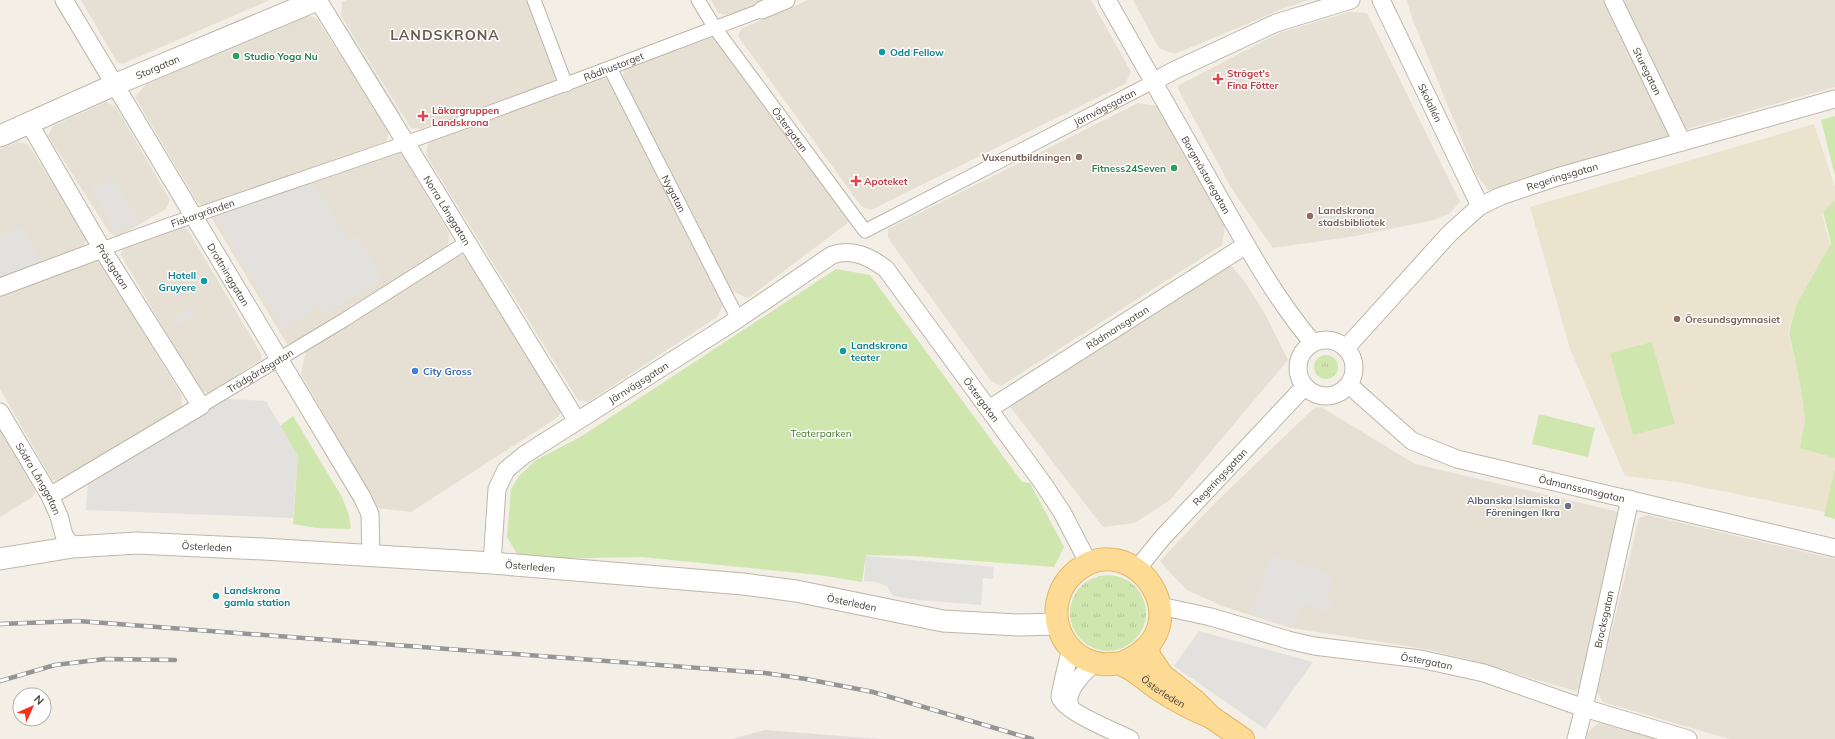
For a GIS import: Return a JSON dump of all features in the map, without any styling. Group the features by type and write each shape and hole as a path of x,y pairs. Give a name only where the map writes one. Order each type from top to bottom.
{"main road":[{"path":"1114,560 1137,569 1152,585 1160,606 1158,628 1147,647 1136,656 1119,664 1095,663 1082,657 1071,649 1060,633 1057,624 1056,606 1062,588 1073,573 1097,561 1114,560"},
{"name":"Österleden","path":"1147,647 1150,657 1162,675 1195,701 1211,717 1243,739"},
{"name":"Österleden","path":"1119,664 1185,706 1211,717"}],"street":[{"name":"Drottninggatan","path":"64,0 362,497 370,514 371,556"},
{"name":"Storgatan","path":"0,136 114,85 317,0"},
{"name":"Norra Långgatan","path":"317,0 407,142 578,421"},
{"path":"534,0 566,85"},
{"path":"698,0 715,28"},
{"path":"762,10 786,0"},
{"name":"Borgmästaregatan","path":"1107,0 1246,245 1278,297 1313,344"},
{"name":"Järnvägsgatan","path":"865,231 1173,71 1276,23 1351,0"},
{"name":"Skolallén","path":"1381,0 1480,206"},
{"name":"Sturegatan","path":"1612,0 1682,142"},
{"name":"Rådhustorget","path":"407,142 566,85 762,10"},
{"name":"Östergatan","path":"715,28 865,231"},
{"name":"Nygatan","path":"610,68 738,319"},
{"name":"Regeringsgatan","path":"1346,348 1450,233 1480,206 1501,196 1556,177 1835,99"},
{"name":"Prästgatan","path":"29,123 102,249 201,406"},
{"name":"Fiskargränden","path":"0,287 193,215 407,142"},
{"name":"Trädgårdsgatan","path":"50,496 279,359 467,242"},
{"name":"Rådmansgatan","path":"989,409 1246,245"},
{"name":"Järnvägsgatan","path":"492,564 497,489 506,470 524,455 738,319 832,255 843,251 855,253"},
{"name":"Östergatan","path":"855,253 876,261 886,269 989,409 1062,512 1089,564"},
{"path":"1321,341 1338,343 1346,348 1352,356 1354,366 1354,376 1349,385 1340,393 1330,396 1319,395 1305,386 1298,373 1302,354 1313,344 1321,341"},
{"name":"Ödmanssonsgatan","path":"1349,385 1412,441 1457,459 1835,548"},
{"name":"Regeringsgatan","path":"1137,569 1163,537 1305,386"},
{"name":"Södra Långgatan","path":"0,412 50,496 59,516 64,535 73,547"},
{"name":"Brocksgatan","path":"1576,739 1630,499"},
{"name":"Österleden","path":"0,558 73,547 138,543 371,556 743,584 796,591 943,621 1020,625 1057,624"},
{"name":"Östergatan","path":"1160,606 1211,617 1288,640 1314,646 1420,659 1484,673 1584,708 1688,739"},
{"path":"1071,649 1060,695 1064,704 1074,711 1130,739"},
{"path":"1074,711 1068,701 1071,693 1084,674 1095,663"}],"shaded area":[{"path":"81,0 270,0 122,64 117,62"},
{"path":"347,0 530,0 559,76 552,83 420,129 411,128 341,16 342,2"},
{"path":"711,0 767,0 729,16 718,13"},
{"path":"808,0 1091,0 1131,72 1125,84 871,210 861,206 738,36 741,29"},
{"path":"1133,0 1308,0 1282,9 1175,54 1159,48"},
{"path":"1407,0 1605,0 1675,141 1512,187 1488,190 1475,172 1412,18"},
{"path":"1620,0 1835,0 1835,87 1683,130"},
{"path":"1349,12 1367,13 1460,202 1449,214 1434,220 1356,236 1273,248 1233,191 1178,89 1179,85 1279,33"},
{"path":"308,15 317,19 389,131 386,142 207,208 197,202 135,97 146,84"},
{"path":"346,26 401,114 398,116 343,28"},
{"path":"711,35 719,40 847,212 849,222 748,298 729,290 623,77 625,69"},
{"path":"605,78 615,84 725,301 717,317 588,402 578,400 426,155 428,143"},
{"path":"106,102 116,107 170,200 166,209 117,237 109,232 48,136 53,126"},
{"path":"1138,103 1157,106 1225,226 1222,245 1001,386 991,381 888,238 888,229"},
{"name":"Öresundsgymnasiet","path":"1814,124 1835,187 1835,201 1822,214 1830,245 1796,305 1788,333 1799,377 1805,418 1835,430 1835,514 1677,482 1625,476 1570,349 1530,207"},
{"path":"17,142 28,144 87,237 83,247 0,280 0,149"},
{"path":"400,151 449,233 448,246 292,344 287,344 211,217"},
{"path":"112,177 139,221 115,233 90,187"},
{"path":"311,181 349,240 357,236 383,279 324,314 319,307 283,328 214,215"},
{"path":"185,225 260,352 262,359 210,394 199,390 121,255 122,245"},
{"path":"21,226 41,261 0,276 0,235"},
{"name":"City Gross","path":"460,254 472,260 562,410 558,417 411,512 376,508 301,374 307,345"},
{"path":"90,259 100,260 181,394 182,407 62,481 52,480 0,389 0,290"},
{"path":"1227,266 1233,267 1247,285 1265,314 1288,360 1170,500 1135,523 1103,527 1011,408 1014,399"},
{"path":"191,306 196,312 177,326 173,319"},
{"path":"214,398 266,401 298,456 293,518 86,510 89,472"},
{"path":"1321,407 1415,464 1615,511 1621,515 1582,685 1575,691 1467,659 1414,647 1291,628 1222,606 1187,590 1176,579 1160,561 1212,506 1314,408"},
{"path":"0,430 35,489 33,497 0,517"},
{"path":"1647,515 1835,559 1835,739 1729,739 1603,702 1597,692 1639,518"},
{"path":"1272,554 1333,575 1325,599 1334,602 1330,613 1301,603 1292,627 1251,613"},
{"path":"866,556 994,567 993,579 983,578 981,605 918,600 893,596 887,586 876,582 864,581"},
{"path":"1199,631 1313,662 1265,729 1174,666"},
{"path":"1601,721 1655,739 1586,739 1589,731"},
{"path":"765,730 880,739 732,739"}],"green space":[{"path":"1835,116 1835,176 1821,120"},
{"path":"1835,200 1835,458 1800,448 1805,419 1799,378 1789,333 1796,305 1831,243 1823,212"},
{"name":"Teaterparken","path":"836,269 870,275 1022,482 1030,483 1064,547 1054,567 912,556 866,555 862,582 819,575 642,557 536,559 517,554 507,537 511,489 519,476 536,460 582,436"},
{"path":"1652,342 1675,424 1633,435 1610,353"},
{"path":"1321,355 1331,355 1338,362 1338,372 1331,379 1321,379 1314,372 1314,362"},
{"path":"1539,414 1595,428 1588,457 1532,444"},
{"path":"293,416 342,497 349,515 351,529 316,528 293,524 298,456 280,426"},
{"path":"1835,469 1835,519 1824,516"},
{"path":"1108,575 1123,578 1135,586 1143,598 1146,613 1143,628 1135,640 1123,648 1108,651 1093,648 1081,640 1073,628 1070,613 1073,598 1081,586 1093,578"}],"railway":[{"path":"0,624 78,621 765,673 873,692 1032,739"},
{"path":"0,681 55,665 105,659 175,660"}],"place":[{"name":"Odd Fellow","path":"882,52"},
{"name":"Studio Yoga Nu","path":"236,56"},
{"name":"Ströget's Fina Fötter","path":"1218,79"},
{"name":"Läkargruppen Landskrona","path":"423,116"},
{"name":"Vuxenutbildningen","path":"1079,157"},
{"name":"Fitness24Seven","path":"1174,168"},
{"name":"Apoteket","path":"856,181"},
{"name":"Landskrona stadsbibliotek","path":"1310,216"},
{"name":"Hotell Gruyere","path":"204,281"},
{"name":"Öresundsgymnasiet","path":"1677,319"},
{"name":"Landskrona teater","path":"843,351"},
{"name":"City Gross","path":"415,371"},
{"name":"Albanska Islamiska Föreningen Ikra","path":"1568,506"},
{"name":"Landskrona gamla station","path":"216,596"}],"district":[{"name":"LANDSKRONA","path":"445,35"}]}
